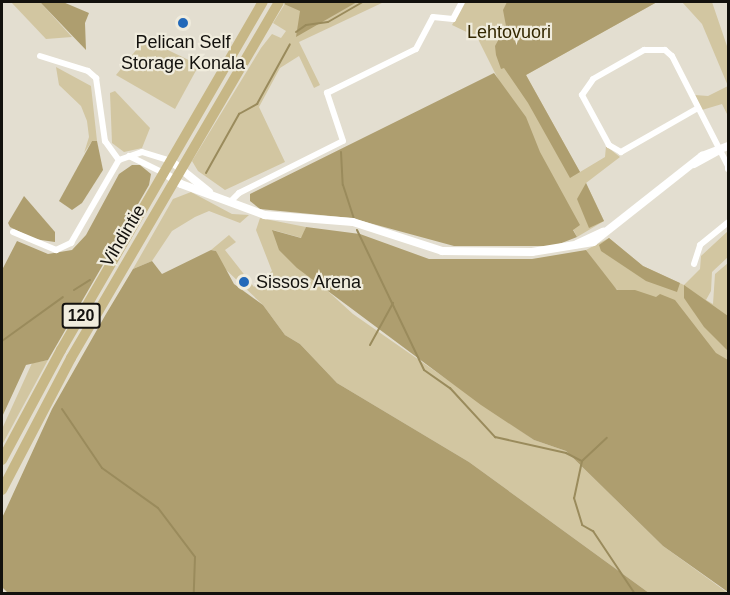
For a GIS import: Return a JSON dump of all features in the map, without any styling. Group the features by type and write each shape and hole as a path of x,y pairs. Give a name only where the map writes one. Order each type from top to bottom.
{"main road":[{"name":"Vihdintie","path":"2,460 263,2"},
{"name":"Vihdintie","path":"2,490 71,358 279,2"}],"street":[{"path":"230,202 238,193 343,141 327,93 416,49 433,17 453,19 462,2"},
{"path":"698,108 621,152 609,145 582,95 593,79 656,47 672,56 729,169"},
{"path":"40,56 88,71 96,78 105,141 119,160"},
{"path":"129,156 175,181 265,215 353,222 442,251 508,253 573,247 593,242 693,164 729,146"},
{"path":"13,232 56,250 71,243 119,160 142,152 171,161 210,193"},
{"path":"694,264 700,245 729,222"}],"green space":[{"path":"11,2 40,2 72,37 46,39"},
{"path":"40,2 63,2 89,13 85,23 86,50"},
{"path":"286,2 384,2 299,42 320,85 314,88 299,56 280,68 259,107 285,162 225,190 198,171 192,161 261,48 272,34 281,38 286,31 273,23"},
{"path":"286,2 357,2 296,37 300,11 284,4"},
{"name":"Lehtovuori","path":"465,2 657,2 526,75 580,172 605,157 606,146 620,157 586,183 604,221 577,237 477,37 452,25"},
{"name":"Lehtovuori","path":"507,2 657,2 526,75 580,172 570,178 528,103 504,68 501,69 495,46 506,26 503,10"},
{"path":"682,2 712,2 728,49 728,86 702,24"},
{"path":"145,39 199,65 175,109 116,75"},
{"path":"56,67 91,86 97,141 92,141 84,153 89,137 87,121 81,106 59,85"},
{"path":"494,73 526,117 540,152 580,225 573,230 577,237 554,246 454,246 351,218 260,209 250,201 250,194"},
{"path":"728,86 728,116 722,104 702,110 695,95 708,96"},
{"path":"115,91 150,128 142,148 124,152 112,143 110,93"},
{"path":"92,141 97,141 103,170 82,203 72,210 59,201"},
{"path":"132,165 140,165 151,174 149,185 48,360 26,365 2,417 2,270 17,241 48,254 72,250 86,235 119,174"},
{"path":"586,183 604,221 589,228 577,199"},
{"path":"191,192 232,214 249,215 240,223 209,211 195,217 172,231 152,261 133,269 173,199"},
{"path":"24,196 55,232 55,242 34,239 10,227 8,223"},
{"path":"260,218 306,227 302,238 273,230 309,274 353,314 534,440 566,451 663,546 728,593 649,593 469,462 337,383 300,344 285,335 263,305 221,265 216,251 211,250 229,235 236,242 225,250 254,287 272,271 256,230"},
{"path":"306,227 360,234 429,259 532,259 586,250 617,290 635,290 656,297 660,294 675,300 716,353 728,360 728,592 663,546 566,451 534,440 481,405 297,268 279,250 272,230 301,238"},
{"path":"728,231 728,257 712,272 711,291 706,300 713,304 715,274 728,263 728,368 633,304 611,284 586,250 609,238 643,266 684,285 700,269 701,256"},
{"path":"609,238 643,266 680,283 677,292 646,281 601,251 599,245"},
{"path":"211,250 216,251 234,284 263,305 285,335 300,344 337,383 469,462 649,593 8,593 2,587 2,518 52,409 106,314 133,269 152,261 162,274"},
{"path":"684,285 728,316 728,351 704,327 684,298"},
{"path":"48,360 2,445 2,429 32,363"}],"waterway":[{"path":"296,32 306,25 328,22 362,2"},
{"path":"206,173 239,114 257,104 290,44"},
{"path":"341,152 343,185 354,218"},
{"path":"357,230 424,370 450,388 495,437 566,453 582,461 574,498 582,525 593,531 635,594"},
{"path":"74,290 90,280"},
{"path":"2,341 63,297"},
{"path":"370,345 393,303"},
{"path":"62,409 102,468 158,508 195,557 194,594"},
{"path":"582,461 607,438"}],"place":[{"name":"Pelican Self Storage Konala","path":"183,23"},
{"name":"Sissos Arena","path":"244,282"}]}
